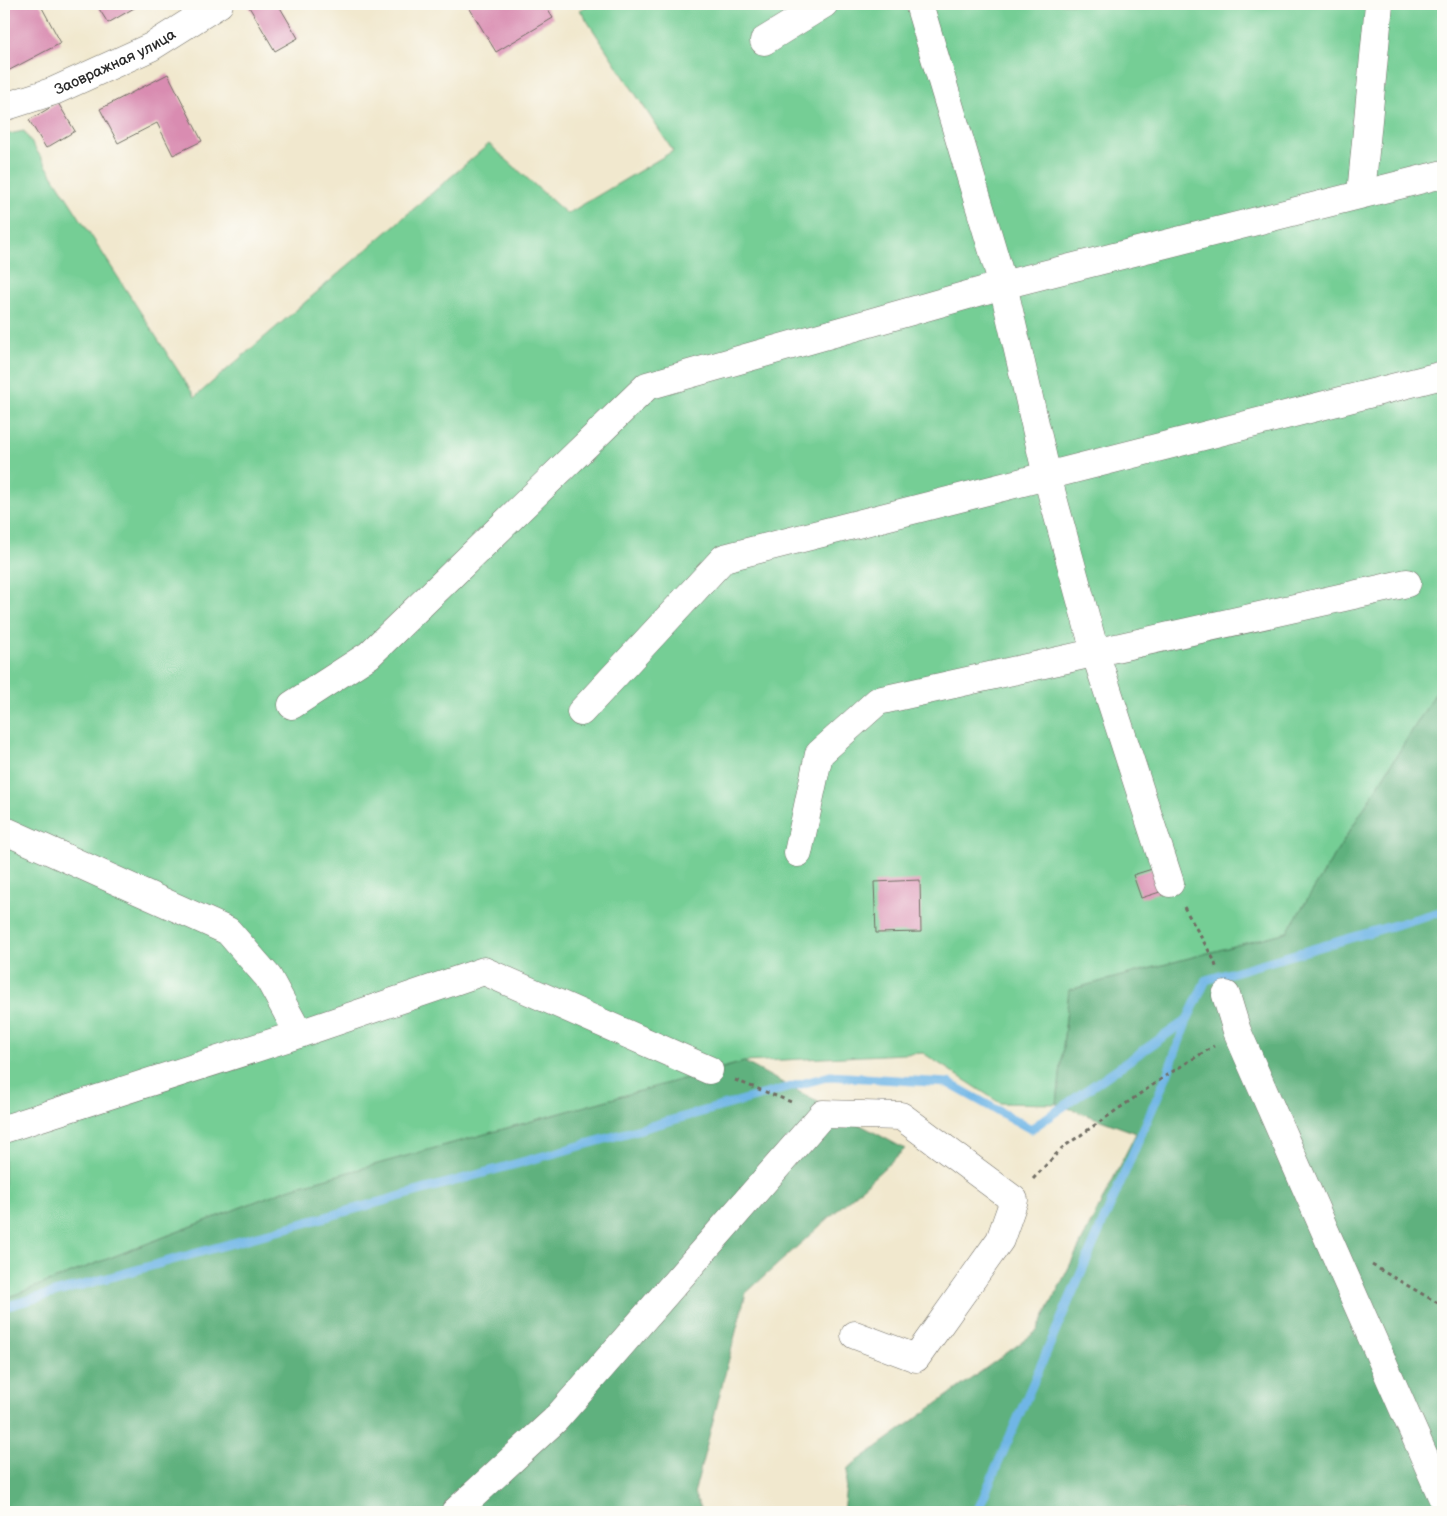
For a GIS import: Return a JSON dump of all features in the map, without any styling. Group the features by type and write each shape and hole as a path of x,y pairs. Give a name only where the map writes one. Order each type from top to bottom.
{"street":[{"name":"Заовражная улица","path":"4,107 54,91 151,47 219,4"},
{"path":"764,40 824,4"},
{"path":"919,4 1003,285 1047,476 1095,652 1170,883"},
{"path":"1361,194 1379,4"},
{"path":"292,705 369,655 647,386 1003,285 1443,174"},
{"path":"581,712 724,558 1443,375"},
{"path":"798,853 820,754 878,701 1407,582"},
{"path":"5,831 228,931 268,977 299,1034"},
{"path":"4,1129 299,1034 484,971 708,1070"},
{"path":"1226,994 1237,1032 1443,1499"},
{"path":"455,1512 555,1420 822,1114 901,1116 1014,1200 1000,1240 916,1358 855,1335"}],"path":[{"path":"1170,883 1214,960"},
{"path":"1014,1200 1062,1148 1167,1075 1237,1032"},
{"path":"708,1070 822,1114"},
{"path":"1370,1264 1443,1306"}],"green space":[{"path":"591,4 1443,4 1443,681 1287,932 1069,990 1057,1104 1000,1103 923,1053 744,1062 288,1189 4,1299 4,135 24,131 195,397 489,144 567,214 673,151 580,10"},
{"path":"1443,681 1443,1512 843,1512 848,1468 1037,1331 1136,1133 1057,1104 1069,990 1287,932"},
{"path":"744,1062 905,1149 746,1293 694,1494 703,1512 4,1512 4,1299 288,1189"}],"building":[{"path":"4,4 40,4 61,43 4,73"},
{"path":"96,4 141,4 108,23"},
{"path":"278,4 298,38 275,51 248,5"},
{"path":"467,4 544,4 553,18 496,52"},
{"path":"168,74 202,141 173,155 157,123 118,143 100,109"},
{"path":"58,103 75,131 46,148 29,120"},
{"path":"1152,869 1160,892 1141,898 1133,875"},
{"path":"920,880 921,932 876,933 874,882"}],"waterway":[{"path":"977,1512 1167,1075 1187,1020 1206,980 1443,911"},
{"path":"4,1307 830,1076 948,1083 1031,1129 1187,1020"}]}
